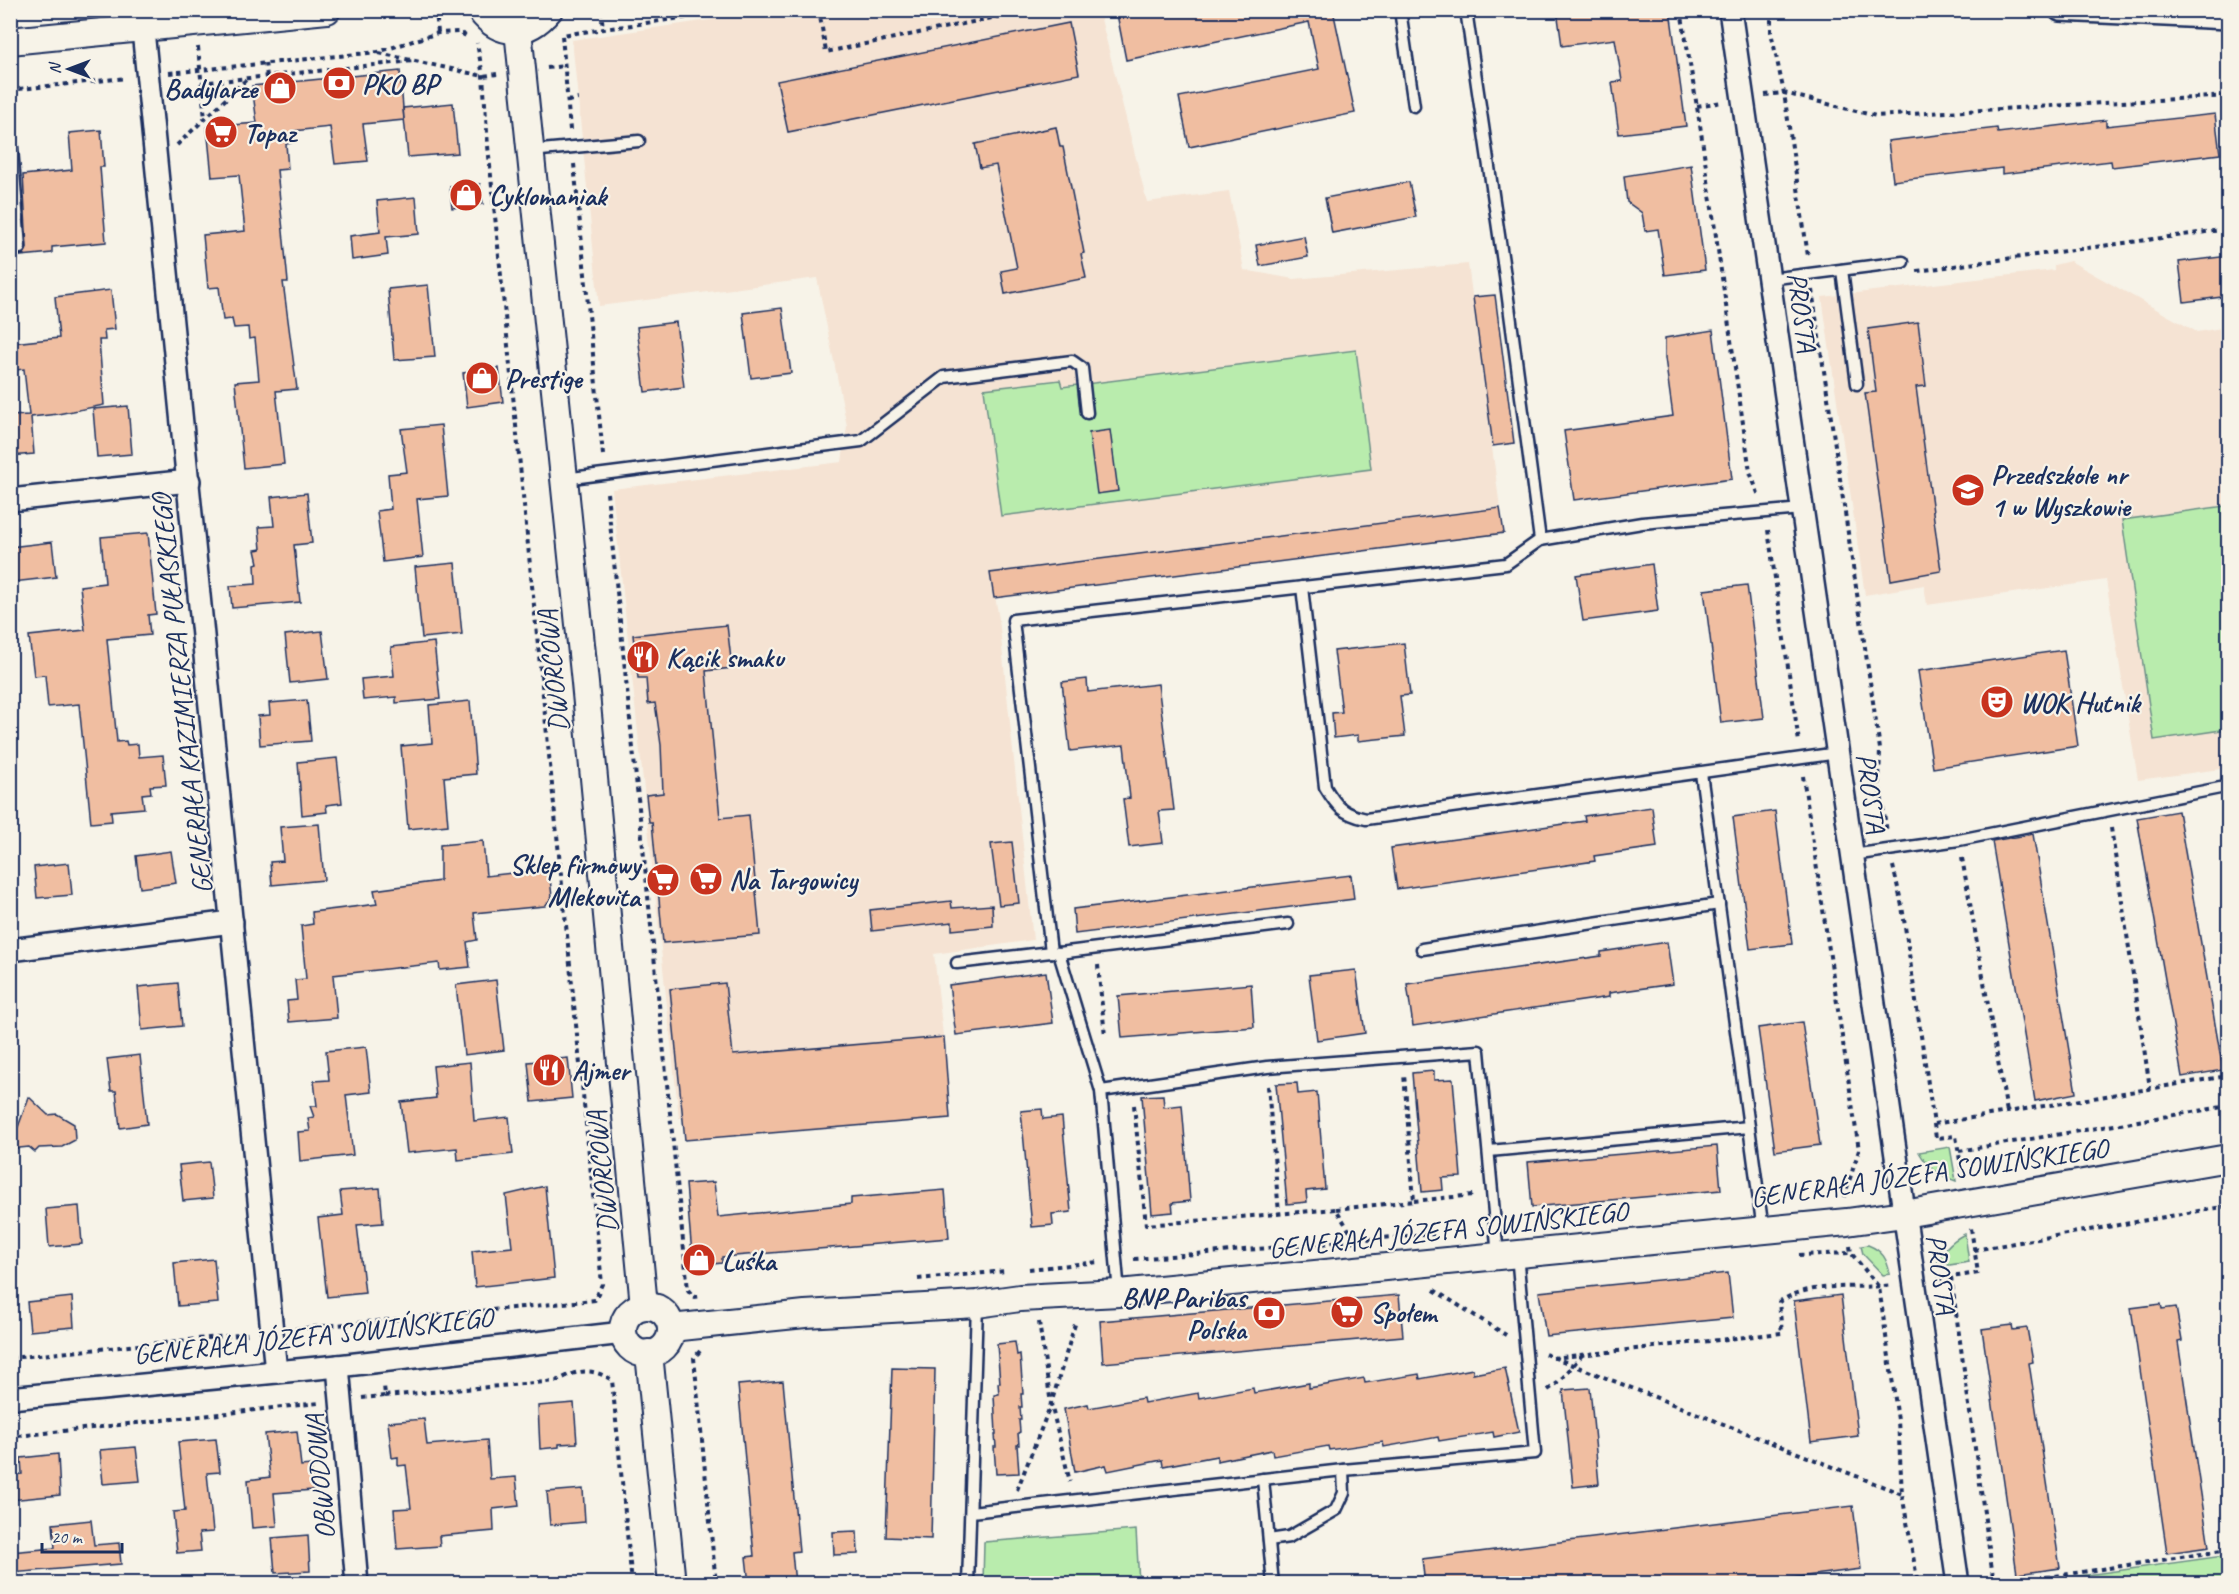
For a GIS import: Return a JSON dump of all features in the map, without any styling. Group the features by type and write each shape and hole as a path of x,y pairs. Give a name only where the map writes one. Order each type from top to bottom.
{"street":[{"path":"10,41 142,19 327,10"},
{"path":"480,10 495,25 518,30 530,27 541,20 549,10"},
{"name":"PROSTA","path":"1730,10 1958,1584"},
{"path":"2060,10 2229,18"},
{"name":"GENERAŁA KAZIMIERZA PUŁASKIEGO","path":"142,19 276,1372"},
{"name":"DWORCOWA","path":"518,30 644,1306"},
{"path":"10,500 189,481"},
{"path":"10,950 232,922"},
{"name":"GENERAŁA JÓZEFA SOWIŃSKIEGO","path":"670,1328 805,1314 1119,1293 1763,1230 1904,1214 2229,1158"},
{"path":"644,1306 663,1311 670,1322 670,1328 667,1342 656,1352 649,1353 642,1353 629,1346 623,1333 623,1325 631,1312 644,1306"},
{"name":"GENERAŁA JÓZEFA SOWIŃSKIEGO","path":"10,1398 338,1366 623,1333"},
{"path":"649,1353 672,1584"},
{"name":"OBWODOWA","path":"338,1366 357,1584"}],"lane":[{"path":"1400,10 1414,106"},
{"path":"1466,10 1505,276 1539,540"},
{"path":"10,123 20,248 10,249"},
{"path":"530,151 639,141"},
{"path":"1769,279 1903,262"},
{"path":"1842,270 1857,384"},
{"path":"564,479 861,441 944,376 1072,361 1082,368 1087,413"},
{"path":"1119,1293 1101,1091 1055,952 1013,620 1506,564 1539,540 1642,523 1802,509"},
{"path":"1302,587 1325,787 1339,808 1352,816 1366,819 1838,753"},
{"path":"1701,773 1763,1230"},
{"path":"1852,855 1959,840 2224,787"},
{"path":"1422,949 1719,904"},
{"path":"957,963 1288,924"},
{"path":"971,1512 1343,1470 1535,1453 1525,1347 1508,1255 1492,1193 1479,1051 1267,1067 1101,1091"},
{"path":"1489,1151 1749,1127"},
{"path":"968,1584 977,1304"},
{"path":"1269,1540 1288,1537 1336,1510 1344,1493 1343,1470"},
{"path":"1263,1479 1273,1584"}],"path":[{"path":"436,10 438,33"},
{"path":"601,10 603,29"},
{"path":"711,1296 694,1297 688,1290 604,474 562,34 737,10"},
{"path":"819,10 826,52 1031,10"},
{"path":"1681,10 1700,125 1750,472 1766,513 1799,746"},
{"path":"1771,10 1771,32 1784,93 1880,749 1879,783 1882,809 1902,906 1936,1138"},
{"path":"160,74 378,52 438,33 459,32 468,37"},
{"path":"291,1329 595,1300 602,1284 488,146 483,76 477,41"},
{"path":"378,52 483,76"},
{"path":"201,83 413,61"},
{"path":"265,63 267,76"},
{"path":"200,70 205,119"},
{"path":"10,90 133,77"},
{"path":"174,147 249,77"},
{"path":"1784,93 1876,116 2229,96"},
{"path":"568,101 578,99"},
{"path":"1911,272 2229,229"},
{"path":"1802,766 1859,1150 1844,1196 1833,1197"},
{"path":"2108,810 2150,1088"},
{"path":"1959,840 2007,1112"},
{"path":"1097,948 1106,1043"},
{"path":"1402,1057 1414,1201"},
{"path":"1267,1067 1279,1214"},
{"path":"1934,1124 2229,1076"},
{"path":"1132,1087 1146,1225 1492,1193"},
{"path":"1959,1151 2229,1107"},
{"path":"1974,1250 2227,1207"},
{"path":"1336,1209 1355,1240 1437,1233"},
{"path":"1851,1253 1879,1287 1898,1420 1902,1494 1918,1584"},
{"path":"1951,1277 1994,1584"},
{"path":"1428,1286 1525,1347 1902,1494"},
{"path":"1553,1358 1782,1333 1779,1302 1791,1294 1838,1286 1879,1287"},
{"path":"1009,1508 1051,1404 1077,1318"},
{"path":"376,1321 385,1396"},
{"path":"1038,1322 1051,1404 1075,1500"},
{"path":"10,1358 257,1333"},
{"path":"708,1350 700,1351 694,1358 716,1584"},
{"path":"1530,1403 1559,1382 1582,1354"},
{"path":"10,1432 18,1436 342,1400 557,1381 576,1371 601,1373 612,1380 632,1584"},
{"path":"2002,1584 2229,1550"}],"shaded area":[{"path":"778,10 1099,11 1147,202 1229,191 1244,270 1294,279 1468,264 1500,508 991,573 999,619 1033,940 934,954 949,1090 679,1118 612,489 842,462 847,426 817,278 599,306 572,40"},
{"path":"2070,261 2197,332 2228,327 2228,768 2138,780 2106,580 1927,605 1924,585 1865,595 1822,297 2054,270 2054,265"}],"green space":[{"path":"1356,350 1371,469 1001,516 984,389 1060,380 1062,387"},
{"path":"2225,506 2228,530 2228,729 2154,740 2122,520"},
{"path":"1950,1147 1956,1181 1934,1170 1919,1152"},
{"path":"1965,1234 1969,1262 1936,1267 1947,1247"},
{"path":"1868,1245 1883,1256 1890,1274 1883,1275 1863,1254 1861,1246"},
{"path":"1136,1530 1139,1583 983,1583 984,1542"},
{"path":"2223,1556 2227,1583 2029,1583"}],"building":[{"path":"1134,10 1333,10 1355,113 1189,147 1179,97 1319,69 1309,22 1126,60 1117,14"},
{"path":"1557,10 1670,10 1686,126 1619,134 1612,82 1622,81 1615,39 1562,46"},
{"path":"1069,23 1079,74 788,132 777,81"},
{"path":"400,71 404,120 363,124 368,161 335,164 330,127 293,131 291,143 286,144 288,169 277,170 288,282 283,282 297,389 276,391 284,464 244,468 235,382 259,380 255,338 249,339 248,327 234,328 232,319 223,320 219,287 208,288 203,235 245,231 239,175 212,177 207,127 257,123 252,86"},
{"path":"453,103 458,153 408,157 403,108"},
{"path":"2215,114 2220,154 2112,167 2111,161 2002,174 2002,168 1893,181 1888,141 1997,128 1998,133 2106,120 2106,126"},
{"path":"1056,127 1060,147 1063,147 1084,253 1081,254 1086,278 1005,294 1001,271 1017,268 996,165 980,168 975,144"},
{"path":"101,130 104,167 100,167 106,242 52,247 52,253 10,257 24,254 27,248 23,175 72,170 69,133"},
{"path":"1691,165 1705,270 1665,275 1658,229 1645,231 1642,213 1627,202 1624,176"},
{"path":"1409,182 1416,217 1332,233 1325,198"},
{"name":"Cyklomaniak","path":"480,184 483,204 452,208 450,187"},
{"path":"416,197 419,234 386,237 388,255 352,260 350,236 380,232 377,201"},
{"path":"1304,236 1308,257 1260,266 1256,245"},
{"path":"2229,256 2229,296 2184,302 2179,262"},
{"path":"428,285 435,357 394,360 388,289"},
{"path":"111,290 115,329 104,330 105,340 99,340 104,405 31,417 34,454 10,456 10,416 29,415 24,369 16,370 13,343 59,338 55,297"},
{"path":"1495,295 1514,443 1493,446 1473,297"},
{"path":"782,308 791,373 751,378 743,313"},
{"path":"676,322 684,387 645,392 637,327"},
{"path":"1918,322 1926,386 1916,387 1941,571 1891,580 1865,393 1876,392 1868,329"},
{"path":"1713,330 1732,479 1574,500 1564,431 1673,416 1665,358 1665,338"},
{"path":"499,368 503,402 467,407 463,373"},
{"path":"128,406 132,454 97,457 93,409"},
{"path":"441,425 448,496 417,499 423,557 383,562 377,511 391,509 388,474 407,472 401,429"},
{"path":"1110,430 1118,491 1097,494 1089,433"},
{"path":"307,493 312,543 294,545 300,602 232,608 230,586 256,584 255,564 258,563 255,550 261,549 259,527 274,526 271,497"},
{"path":"1500,508 1504,533 994,598 990,573"},
{"path":"148,533 156,614 148,615 150,635 107,639 117,742 126,741 127,745 138,744 139,757 163,755 166,785 150,786 151,793 142,794 144,808 111,811 112,821 91,823 79,704 48,707 45,675 34,676 29,636 85,630 80,586 105,583 101,537"},
{"path":"52,542 56,577 13,582 10,547"},
{"path":"455,563 462,634 422,638 415,567"},
{"path":"1652,564 1658,611 1583,621 1576,575"},
{"path":"1747,585 1764,718 1721,723 1704,590"},
{"path":"727,625 732,668 706,671 720,818 749,815 760,935 663,943 652,822 649,822 646,795 663,793 661,745 655,703 648,704 646,678 638,678 633,635"},
{"path":"322,631 328,679 290,683 285,635"},
{"path":"434,642 440,699 396,703 396,697 363,700 361,679 394,676 391,647"},
{"path":"1404,643 1410,695 1400,696 1405,736 1358,741 1358,735 1334,738 1332,713 1342,712 1334,651"},
{"name":"WOK Hutnik","path":"2064,650 2078,746 1933,768 1918,671"},
{"path":"1087,679 1088,692 1158,684 1174,810 1159,811 1163,843 1129,847 1123,799 1130,798 1124,745 1070,751 1062,682"},
{"path":"307,700 311,741 260,745 258,716 270,715 269,703"},
{"path":"470,701 476,774 444,777 448,825 408,829 401,746 432,743 429,705"},
{"path":"337,758 342,803 326,805 327,812 302,815 298,762"},
{"path":"1652,807 1657,847 1594,856 1595,861 1397,889 1391,848 1585,821 1584,816"},
{"path":"1775,811 1792,944 1750,949 1733,817"},
{"path":"2178,811 2223,1070 2182,1077 2137,818"},
{"path":"319,824 324,880 272,885 270,862 283,861 280,827"},
{"path":"2033,834 2076,1093 2035,1101 1992,841"},
{"path":"483,841 486,876 549,869 552,897 545,906 474,913 477,940 467,942 470,967 440,970 439,963 333,975 337,1018 289,1022 287,1001 297,1000 295,980 306,979 301,926 313,924 312,912 377,904 374,890 440,881 440,845"},
{"path":"1012,842 1019,903 999,905 991,844"},
{"path":"171,851 176,883 140,888 136,856"},
{"path":"69,863 72,895 37,898 34,867"},
{"path":"1351,875 1354,899 1075,934 1073,909"},
{"path":"951,901 952,908 992,905 993,926 952,930 952,922 872,931 870,910"},
{"path":"1667,942 1673,984 1609,993 1609,997 1413,1026 1407,984 1601,956 1601,952"},
{"path":"1356,970 1365,1033 1317,1040 1309,975"},
{"path":"1046,972 1053,1023 956,1035 949,985"},
{"path":"496,980 504,1050 464,1055 456,985"},
{"path":"178,983 182,1026 142,1030 138,987"},
{"path":"725,983 733,1055 944,1037 950,1118 685,1140 670,989"},
{"path":"1251,984 1254,1027 1122,1038 1118,996"},
{"path":"1802,1022 1820,1145 1775,1151 1758,1028"},
{"path":"366,1047 371,1092 346,1095 353,1155 300,1161 298,1132 310,1131 308,1118 314,1117 310,1106 317,1106 314,1081 329,1080 326,1051"},
{"path":"140,1055 147,1124 120,1128 116,1091 111,1091 107,1059"},
{"path":"568,1058 572,1098 532,1102 528,1062"},
{"path":"470,1062 474,1121 509,1117 513,1154 458,1160 457,1148 407,1153 401,1102 436,1098 433,1066"},
{"path":"1434,1071 1434,1080 1453,1079 1461,1177 1442,1178 1443,1190 1422,1192 1412,1073"},
{"path":"1297,1083 1298,1094 1317,1092 1325,1189 1306,1191 1307,1202 1287,1204 1276,1084"},
{"path":"1163,1095 1164,1107 1182,1105 1190,1201 1172,1203 1173,1212 1152,1214 1142,1096"},
{"path":"29,1097 48,1115 57,1114 74,1124 75,1140 62,1147 39,1148 35,1152 29,1147 10,1149 10,1128 18,1127"},
{"path":"1042,1109 1043,1119 1062,1117 1071,1212 1052,1214 1053,1225 1032,1227 1021,1111"},
{"path":"1717,1146 1721,1190 1532,1207 1528,1162"},
{"path":"209,1162 213,1198 183,1201 179,1165"},
{"path":"714,1182 718,1217 851,1204 851,1198 945,1190 949,1238 722,1257 722,1263 693,1266 686,1184"},
{"path":"545,1186 554,1278 475,1287 472,1251 512,1247 506,1195"},
{"path":"380,1188 383,1223 357,1225 365,1293 327,1297 318,1218 343,1215 340,1191"},
{"path":"79,1206 82,1244 49,1247 46,1209"},
{"path":"214,1259 218,1303 178,1306 174,1263"},
{"path":"1728,1273 1733,1318 1546,1336 1539,1292"},
{"path":"1399,1295 1403,1336 1103,1363 1100,1321"},
{"path":"1841,1295 1858,1436 1811,1442 1794,1301"},
{"path":"72,1297 74,1327 30,1331 27,1302"},
{"path":"2161,1304 2162,1309 2176,1307 2182,1341 2178,1342 2209,1547 2167,1553 2131,1308"},
{"path":"2012,1325 2013,1330 2027,1328 2033,1362 2029,1363 2060,1568 2017,1574 1982,1329"},
{"path":"1015,1342 1017,1355 1020,1354 1023,1394 1021,1394 1019,1445 1017,1445 1019,1473 996,1474 994,1395 999,1394 998,1383 1000,1383 997,1344"},
{"path":"892,1368 935,1369 931,1539 886,1537"},
{"path":"1505,1368 1519,1432 1494,1437 1493,1432 1439,1441 1438,1437 1384,1447 1383,1442 1329,1450 1328,1446 1273,1456 1272,1450 1217,1461 1217,1456 1163,1466 1162,1460 1108,1471 1106,1465 1075,1472 1064,1409 1088,1404 1089,1408 1143,1398 1144,1403 1198,1393 1199,1398 1253,1388 1254,1393 1309,1383 1309,1388 1364,1378 1365,1383 1419,1374 1420,1379 1473,1369 1473,1374"},
{"path":"783,1381 799,1551 792,1552 795,1584 749,1584 746,1557 754,1556 738,1385"},
{"path":"1590,1388 1599,1484 1573,1487 1563,1390"},
{"path":"574,1403 577,1443 559,1444 559,1447 540,1449 538,1406"},
{"path":"424,1419 427,1445 487,1440 490,1479 516,1477 519,1506 493,1509 494,1531 439,1536 440,1546 397,1549 394,1509 411,1508 406,1465 398,1466 398,1457 392,1458 388,1422"},
{"path":"297,1431 301,1466 311,1465 313,1490 274,1493 277,1526 252,1528 248,1480 270,1477 265,1434"},
{"path":"216,1439 220,1472 207,1473 213,1532 199,1533 201,1551 177,1553 173,1512 185,1511 178,1442"},
{"path":"136,1447 140,1481 103,1484 100,1450"},
{"path":"58,1454 60,1495 10,1500 10,1475 22,1474 21,1458"},
{"path":"583,1489 585,1522 550,1525 547,1492"},
{"path":"1853,1506 1861,1569 1743,1584 1425,1584 1422,1559"},
{"path":"91,1520 94,1545 119,1543 121,1564 10,1573 10,1552 55,1548 53,1524"},
{"path":"857,1531 858,1554 834,1555 833,1532"},
{"path":"308,1535 310,1571 275,1573 272,1538"}],"place":[{"name":"PKO BP","path":"339,83"},
{"name":"Badylarze","path":"280,88"},
{"name":"Topaz","path":"221,132"},
{"name":"Cyklomaniak","path":"466,195"},
{"name":"Prestige","path":"482,378"},
{"name":"Przedszkole nr 1 w Wyszkowie","path":"1968,490"},
{"name":"Kącik smaku","path":"643,657"},
{"name":"WOK Hutnik","path":"1997,702"},
{"name":"Na Targowicy","path":"706,879"},
{"name":"Sklep firmowy Mlekovita","path":"663,880"},
{"name":"Ajmer","path":"549,1070"},
{"name":"Luśka","path":"699,1260"},
{"name":"Społem","path":"1347,1312"},
{"name":"BNP Paribas Polska","path":"1269,1313"}]}
